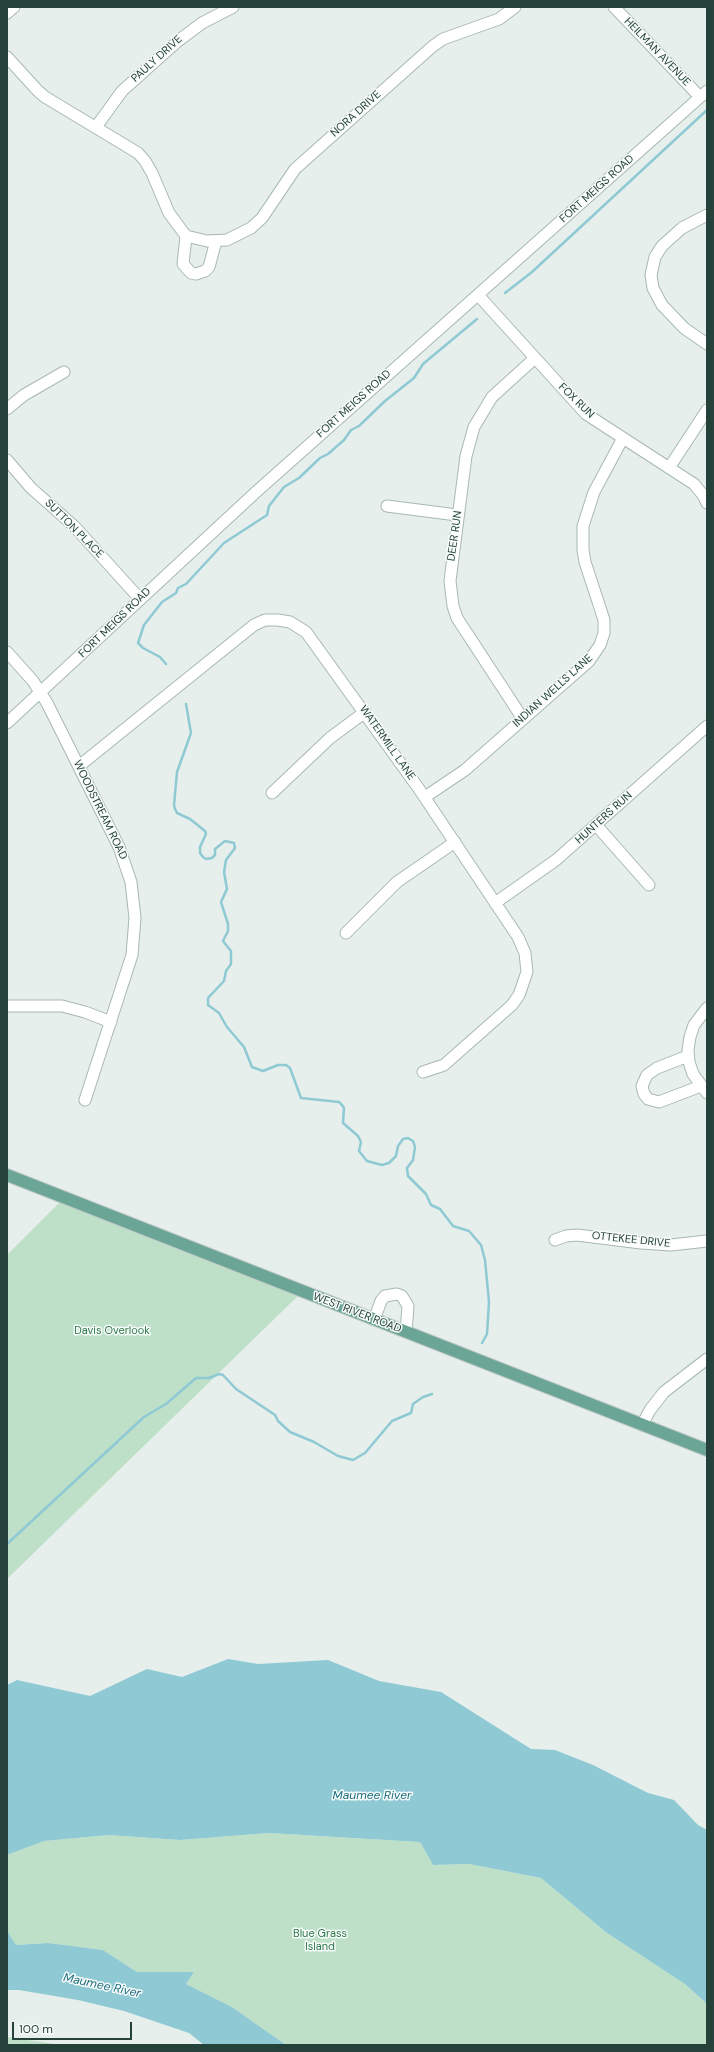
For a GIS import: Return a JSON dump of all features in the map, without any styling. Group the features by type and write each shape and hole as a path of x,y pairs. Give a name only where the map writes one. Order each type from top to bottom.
{"main road":[{"name":"WEST RIVER ROAD","path":"7,1175 707,1450"}],"street":[{"path":"7,13 14,7"},
{"name":"PAULY DRIVE","path":"96,127 122,91 178,41 202,22 233,7"},
{"name":"NORA DRIVE","path":"186,236 196,239 216,241 227,240 251,228 262,218 295,168 433,46 443,39 499,19 515,7"},
{"name":"HEILMAN AVENUE","path":"614,7 703,94"},
{"path":"7,57 38,91 138,152 145,161 169,213 186,236 183,264 191,272 196,274 205,271 209,267 216,241"},
{"name":"FORT MEIGS ROAD","path":"7,723 256,492 703,94"},
{"path":"707,215 682,228 662,246 655,257 651,275 653,288 662,305 684,328 707,344"},
{"name":"FOX RUN","path":"478,295 586,414 694,484 704,495 707,503"},
{"name":"DEER RUN","path":"523,719 482,659 457,618 453,606 450,581 457,515 466,456 474,427 492,397 535,358"},
{"path":"7,409 24,395 64,372"},
{"path":"669,468 707,410"},
{"name":"INDIAN WELLS LANE","path":"425,797 465,770 593,656 602,639 605,627 604,614 585,562 583,550 583,526 594,492 622,438"},
{"name":"SUTTON PLACE","path":"7,460 31,488 74,526 140,599"},
{"path":"387,506 457,515"},
{"name":"WATERMILL LANE","path":"79,766 243,631 265,620 278,620 290,622 306,632 425,797 518,937 525,953 527,972 519,995 512,1005 444,1065 423,1072"},
{"name":"WOODSTREAM ROAD","path":"7,652 41,693 119,847 131,882 135,918 132,955 85,1100"},
{"path":"272,793 320,746 365,712"},
{"name":"HUNTERS RUN","path":"495,903 556,860 706,728"},
{"path":"596,825 649,885"},
{"path":"346,933 397,882 455,842"},
{"path":"7,1006 62,1006 85,1012 111,1022"},
{"path":"688,1056 657,1068 647,1075 642,1086 644,1094 648,1099 659,1102 704,1090 693,1074 688,1056 690,1037 694,1025 707,1008"},
{"name":"OTTEKEE DRIVE","path":"555,1240 566,1236 577,1235 671,1245 707,1241"},
{"path":"374,1320 381,1301 385,1296 396,1294 402,1296 408,1306 406,1332"},
{"path":"642,1425 650,1410 664,1392 707,1360"}],"green space":[{"name":"Davis Overlook","path":"64,1198 302,1292 7,1579 7,1255"},
{"name":"Blue Grass Island","path":"269,1833 420,1842 433,1865 469,1864 541,1878 607,1933 685,1984 707,2004 707,2045 286,2045 232,2007 186,1984 194,1972 137,1972 103,1950 48,1943 16,1945 7,1931 7,1855 44,1841 109,1835 180,1840"},
{"path":"7,2037 62,2045 7,2045"}],"water":[{"name":"Maumee River","path":"228,1659 258,1664 328,1660 379,1681 441,1692 531,1749 555,1750 593,1765 648,1793 674,1800 698,1825 707,1830 707,2004 685,1984 607,1933 541,1878 469,1864 433,1865 420,1842 269,1833 180,1840 109,1835 44,1841 7,1855 7,1685 17,1680 90,1696 147,1669 182,1677"},
{"name":"Maumee River","path":"7,1931 16,1945 48,1943 103,1950 137,1972 194,1972 186,1984 232,2007 286,2045 204,2045 189,2033 124,2011 78,2000 19,1990 7,1990"}],"waterway":[{"path":"505,293 532,272 707,110"},
{"path":"166,664 160,657 143,648 138,643 144,625 162,602 176,593 178,588 186,584 224,543 267,515 269,506 284,487 299,478 320,458 328,454 344,440 351,430 359,426 385,401 414,378 423,364 477,319"},
{"path":"186,704 191,733 177,772 174,805 175,809 177,813 190,819 205,831 206,834 200,847 200,853 206,859 212,858 215,855 215,849 225,841 234,843 235,848 226,860 224,872 227,889 221,902 228,924 228,931 223,941 231,951 231,964 226,971 224,981 208,998 208,1005 219,1013 227,1027 244,1047 252,1067 263,1071 278,1065 286,1065 290,1068 301,1098 339,1102 344,1108 343,1123 358,1136 361,1142 359,1151 367,1161 382,1165 389,1163 396,1156 398,1146 403,1139 408,1138 413,1141 415,1147 413,1160 407,1168 408,1176 426,1194 431,1205 440,1209 453,1226 469,1231 481,1245 485,1260 489,1302 487,1334 482,1343"},
{"path":"7,1544 144,1417 166,1404 196,1378 209,1378 219,1374 223,1375 236,1389 275,1415 278,1421 290,1432 314,1442 338,1456 353,1460 365,1453 392,1421 411,1413 413,1404 423,1397 432,1394"}]}
